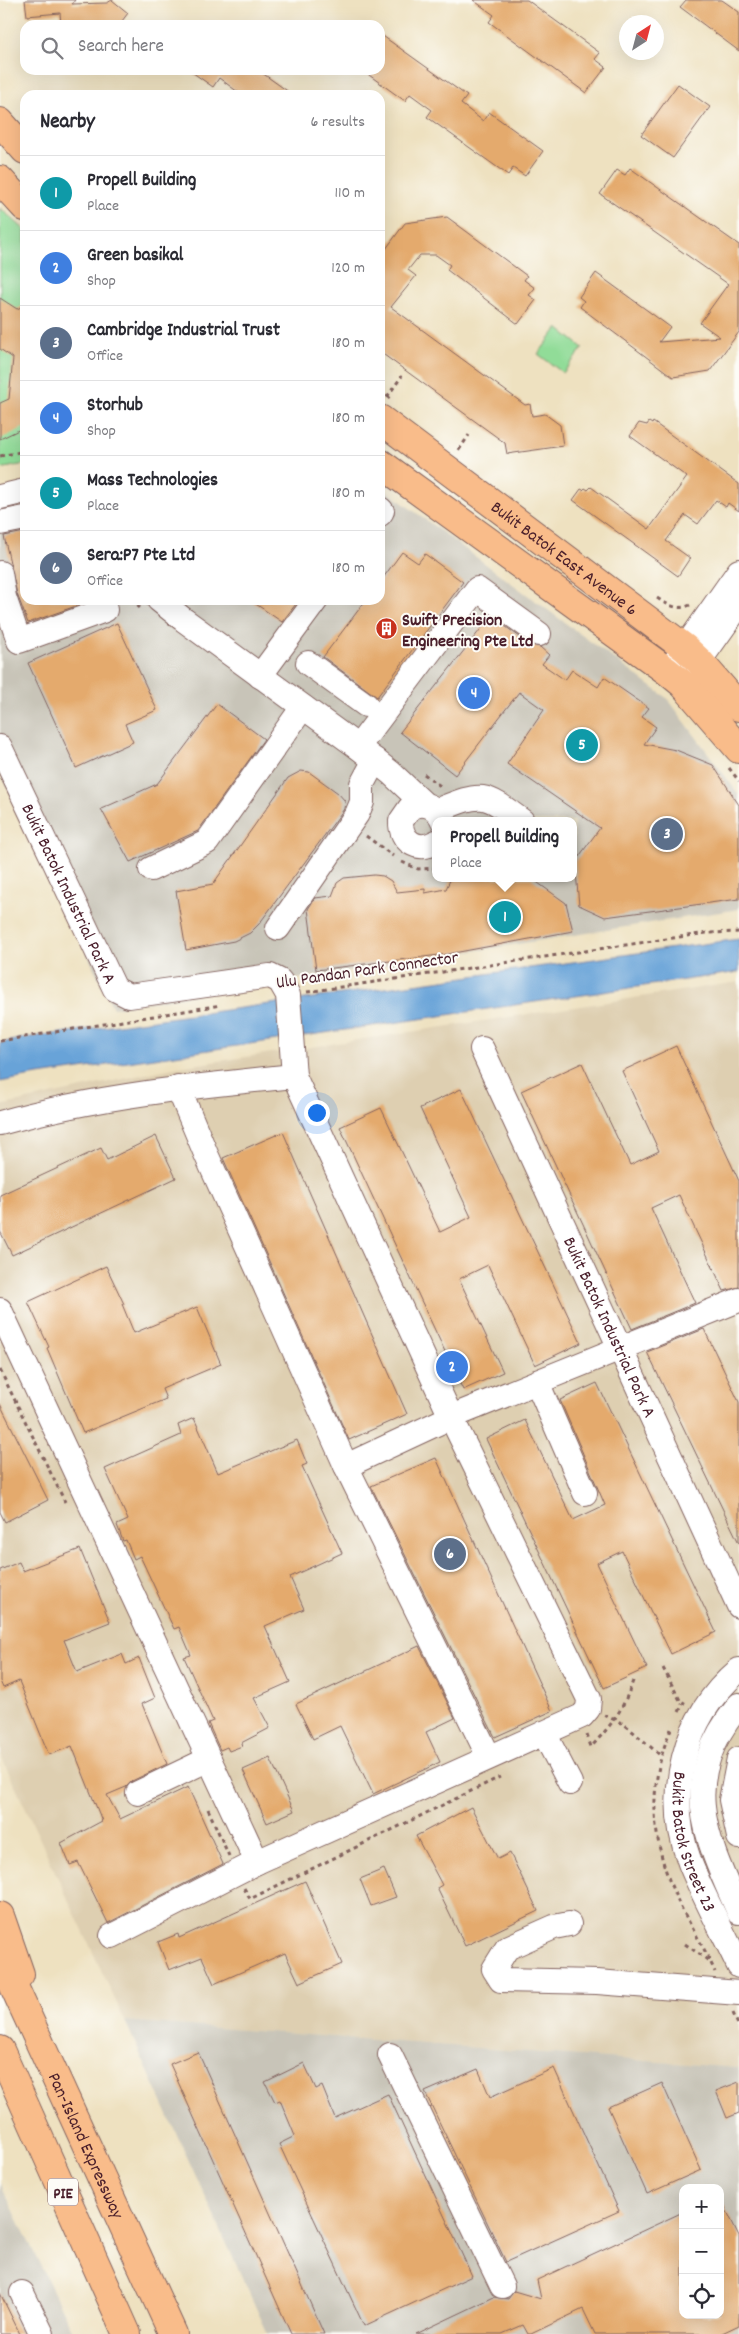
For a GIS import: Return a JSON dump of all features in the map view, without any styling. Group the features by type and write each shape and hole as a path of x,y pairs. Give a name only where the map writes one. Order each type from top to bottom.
{"main road":[{"path":"0,122 20,144"},
{"path":"0,180 20,201"},
{"name":"Bukit Batok East Avenue 6","path":"387,406 693,655 739,707"},
{"name":"Bukit Batok East Avenue 6","path":"385,468 675,678 739,749"},
{"path":"0,1916 62,2092"},
{"name":"Pan-Island Expressway","path":"0,1956 173,2334"},
{"name":"PIE","path":"0,2050 127,2334"}],"street":[{"path":"0,497 20,492"},
{"path":"0,523 20,519"},
{"path":"693,655 739,572"},
{"path":"0,573 4,598 19,641 105,610 104,605"},
{"path":"278,928 357,814 362,802 366,754 477,588 539,634"},
{"path":"167,605 366,754 435,812"},
{"path":"260,676 312,605"},
{"path":"675,678 693,655 739,605"},
{"path":"151,869 206,842 294,700 312,657 366,705"},
{"name":"Bukit Batok Industrial Park A","path":"0,748 115,989 129,996 270,976 280,981 288,997"},
{"path":"432,845 419,847 412,844 403,835 401,821 404,814 410,808 435,812 477,796 495,801 517,817"},
{"path":"112,1936 257,1862 544,1734 582,1716 588,1709 589,1699 451,1417 294,1076 293,1039 288,997"},
{"name":"Bukit Batok Industrial Park A","path":"482,1049 739,1606"},
{"path":"0,1123 46,1110 178,1087 294,1076"},
{"path":"178,1087 206,1154 346,1466 489,1758"},
{"path":"346,1466 451,1417 739,1300"},
{"path":"0,1310 257,1862"},
{"path":"537,1382 585,1494"},
{"name":"Bukit Batok Street 23","path":"739,1670 716,1693 697,1722 684,1753 678,1787 681,1833 690,1863 739,1966"},
{"name":"Bukit Batok Street 23","path":"739,1705 712,1747 703,1781 702,1800 706,1832 712,1854 739,1912"},
{"path":"544,1734 570,1783"},
{"path":"138,1793 209,1759"},
{"path":"739,1759 731,1800 739,1837"},
{"path":"569,1924 554,1927 507,1948 494,1969 502,1980 597,1982 739,1993"},
{"path":"390,2055 502,2286"},
{"path":"22,2293 42,2334"}],"path":[{"path":"387,406 402,376"},
{"path":"466,455 457,449 469,435"},
{"path":"0,456 20,452"},
{"path":"656,597 669,606 684,608 692,604"},
{"name":"Ulu Pandan Park Connector","path":"288,997 708,932 739,932"},
{"path":"0,1041 229,1004"},
{"path":"663,1668 682,1704"},
{"path":"588,1709 616,1719 660,1755"},
{"path":"250,1899 508,1773"},
{"path":"685,1944 710,1962"}],"shaded area":[{"path":"385,490 668,699 739,795 739,909 113,1008 0,772 0,515 20,512 20,605 385,605"},
{"path":"739,982 739,2068 125,2021 0,1754 0,1106 173,1068"},
{"path":"125,2021 739,2068 739,2334 268,2334"},
{"path":"0,2183 74,2334 0,2334"}],"green space":[{"path":"0,208 20,226 20,465 0,469"},
{"path":"558,328 583,348 563,373 538,354"}],"water":[{"path":"739,939 739,972 0,1082 0,1043 24,1038"}],"building":[{"path":"25,0 75,0 72,4 107,3 112,0 128,13 123,20 61,20 60,13 27,16"},
{"path":"473,0 527,0 600,53 595,59 606,67 586,93 489,22 494,15"},
{"path":"686,0 722,0 739,12 739,51 680,7"},
{"path":"385,38 467,96 461,104 483,121 489,112 543,151 525,176 513,168 508,175 427,117 432,110 410,94 405,101 369,75 385,75"},
{"path":"196,75 265,75 286,90 235,90 219,78 213,87"},
{"path":"678,84 710,107 673,158 641,135"},
{"path":"630,168 739,245 739,332 710,371 673,377 580,307 584,301 579,297 596,273 670,327 659,342 720,337 700,323 728,284 600,194 617,170 625,175"},
{"path":"447,217 527,276 524,280 535,288 529,295 536,300 518,324 447,270 450,265 436,255 420,255 408,270 416,276 391,307 525,405 530,404 532,416 545,414 560,425 563,446 507,454 505,443 385,356 385,250 405,223"},
{"path":"0,298 17,309 20,308 20,429 0,439 0,403 9,399 13,358 0,349"},
{"path":"649,422 652,424 653,422 739,484 739,511 728,503 726,507 716,500 698,524 685,515 666,541 690,558 678,576 573,500 581,489 585,488 588,490 591,487 649,529 687,477 630,436 639,423 647,425"},
{"path":"20,533 20,602 17,594 4,536"},
{"name":"Swift Precision Engineering Pte Ltd","path":"402,552 418,563 425,554 463,582 377,697 323,657 362,605 385,605 385,575"},
{"path":"21,605 79,605 28,623"},
{"path":"257,605 295,605 282,622"},
{"path":"491,616 531,645 540,647 549,655 542,664 565,680 572,670 598,687 604,677 649,708 642,717 656,727 644,744 676,750 713,765 739,805 739,899 605,917 579,905 577,859 600,828 507,764 544,710 519,692 455,775 400,732"},
{"path":"117,623 157,710 125,724 133,742 76,768 28,663"},
{"path":"217,704 264,739 198,831 130,862 101,809 157,784"},
{"path":"301,771 309,772 338,793 345,801 344,809 259,924 250,933 234,941 186,950 176,891 213,884 288,778"},
{"path":"383,876 391,881 397,892 425,889 425,893 446,889 449,882 537,882 566,903 573,931 448,954 316,970 308,909 315,898 332,896 337,883 344,878"},
{"path":"676,1046 739,1181 739,1287 724,1291 679,1195 651,1208 695,1303 632,1329 521,1091 582,1063 630,1165 659,1151 622,1071"},
{"path":"461,1089 581,1343 535,1365 488,1265 459,1279 503,1372 463,1390 340,1127 381,1108 440,1232 471,1217 420,1108"},
{"path":"283,1132 407,1414 349,1440 223,1158"},
{"path":"156,1136 176,1178 12,1255 0,1231 0,1195 101,1148 107,1160"},
{"path":"106,1266 124,1304 122,1304 134,1333 197,1307 221,1364 162,1389 166,1399 83,1433 47,1348 49,1347 28,1302"},
{"path":"704,1329 739,1402 739,1543 647,1352"},
{"path":"597,1383 716,1632 671,1654 622,1551 597,1563 647,1668 604,1688 486,1439 525,1420 573,1520 605,1505 560,1400"},
{"path":"0,1404 48,1500 5,1522 0,1512"},
{"path":"194,1418 218,1473 297,1440 307,1464 302,1466 342,1553 290,1577 304,1609 265,1626 290,1682 254,1698 270,1728 241,1743 242,1746 229,1751 227,1747 220,1750 208,1723 213,1721 184,1657 191,1655 179,1627 174,1629 140,1556 134,1559 126,1540 123,1541 117,1525 128,1520 105,1469 181,1435 178,1425"},
{"path":"436,1458 552,1711 495,1737 371,1486"},
{"path":"80,1549 110,1622 64,1640 77,1672 122,1654 126,1664 139,1658 155,1698 142,1704 167,1764 132,1781 126,1787 107,1795 120,1819 188,1787 223,1864 108,1923 78,1862 70,1865 61,1843 102,1821 72,1746 49,1755 19,1681 3,1688 0,1681 0,1570 19,1562 23,1571"},
{"path":"419,1646 455,1718 426,1732 440,1762 373,1794 340,1726 313,1739 296,1704"},
{"path":"270,1758 294,1811 267,1823 243,1770"},
{"path":"471,1807 498,1859 510,1853 538,1911 465,1946 437,1888 442,1885 416,1836"},
{"path":"384,1869 396,1897 371,1906 360,1879"},
{"path":"305,1881 342,1964 299,1983 285,1953 214,1984 202,1957 169,1970 158,1942 178,1934 179,1938"},
{"path":"198,2052 324,2334 291,2334 170,2064"},
{"path":"304,2063 316,2089 322,2086 335,2118 388,2094 472,2276 364,2326 279,2144 295,2136 280,2100 275,2102 265,2082"},
{"path":"554,2068 619,2211 506,2262 425,2092 478,2069 490,2097"},
{"path":"739,2082 739,2113 727,2118 716,2091"},
{"path":"662,2083 701,2170 647,2194 608,2107"},
{"path":"724,2205 739,2236 739,2325 720,2334 595,2334 583,2309 531,2334 528,2334 523,2325 502,2334 416,2334 494,2297 508,2299 514,2291 541,2299 537,2280 679,2214 679,2319 724,2319"},
{"path":"0,2293 20,2334 0,2334"}],"place":[{"name":"Swift Precision Engineering Pte Ltd","path":"386,629"},
{"name":"Storhub","path":"474,693"},
{"name":"Mass Technologies","path":"582,745"},
{"name":"Cambridge Industrial Trust","path":"667,834"},
{"name":"Propell Building","path":"505,917"},
{"name":"Green basikal","path":"452,1367"},
{"name":"Sera:P7 Pte Ltd","path":"450,1554"}]}
